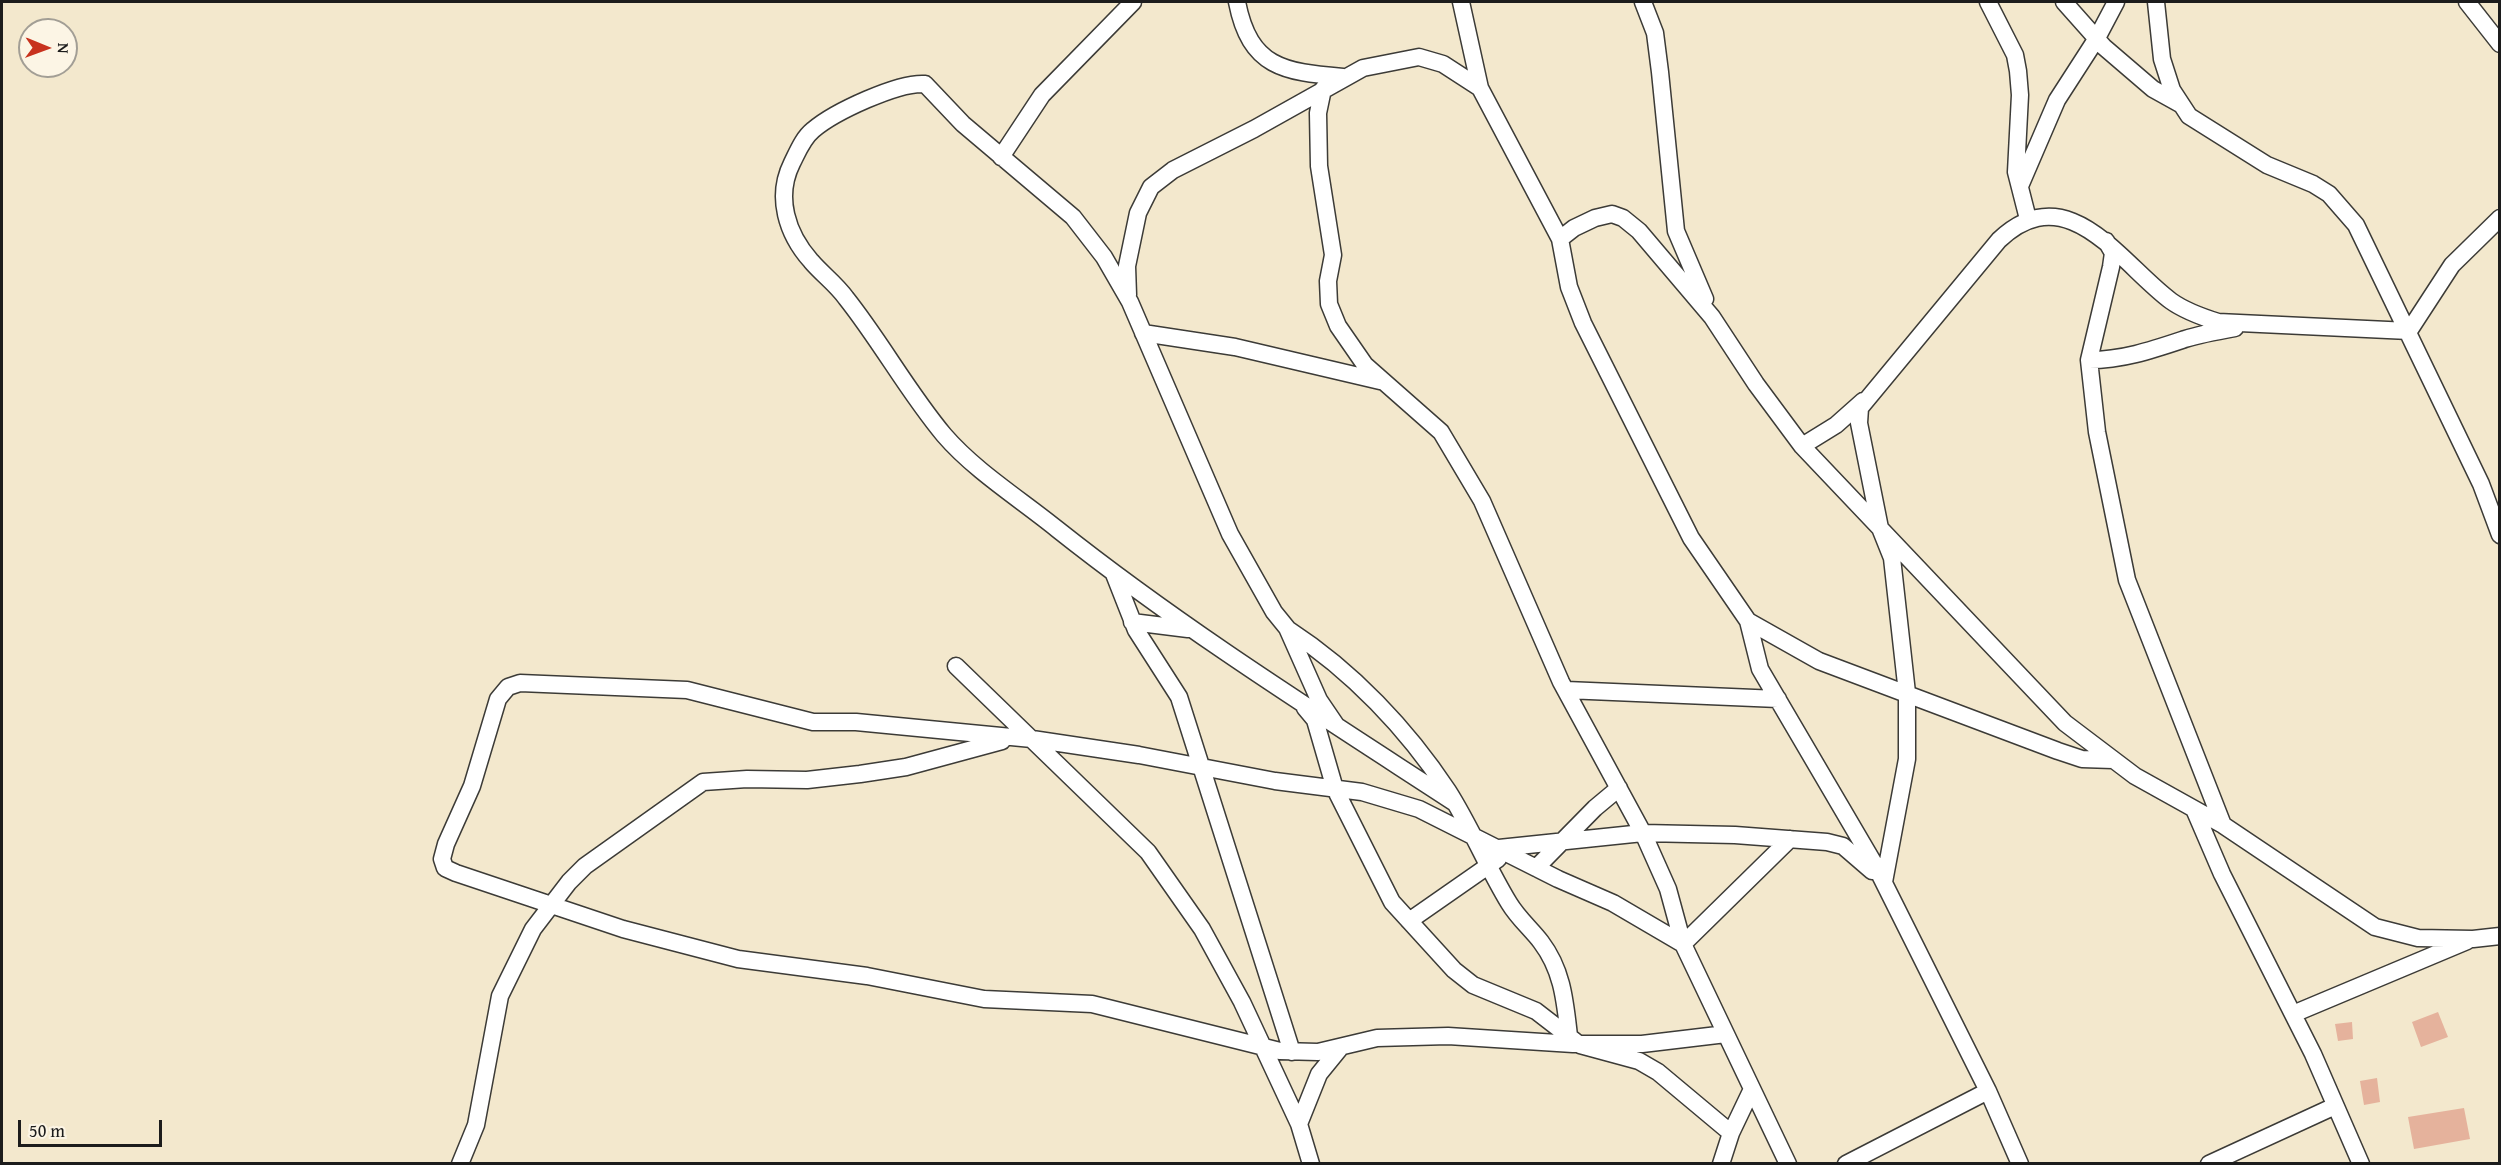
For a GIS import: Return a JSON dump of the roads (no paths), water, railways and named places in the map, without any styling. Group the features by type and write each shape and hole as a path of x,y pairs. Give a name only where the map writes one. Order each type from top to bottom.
{"street":[{"path":"1001,157 1042,95 1133,2"},
{"path":"1237,2 1241,21 1255,47 1275,66 1296,73 1343,77"},
{"path":"1461,2 1480,87 1560,239 1569,287 1600,360 1691,538 1748,621 1760,669 1884,882 1988,1091 2020,1164"},
{"path":"1643,2 1654,33 1659,62 1676,231 1712,317"},
{"path":"1988,2 2014,55 2018,71 2020,95 2015,156 2028,219"},
{"path":"2064,2 2097,38 2153,89 2181,105"},
{"path":"2020,186 2057,100 2097,38 2116,2"},
{"path":"2156,2 2162,59 2172,90 2189,116 2200,125 2268,165 2313,184 2329,194 2365,239 2481,484 2499,535"},
{"path":"2466,2 2499,44"},
{"path":"1130,302 1127,266 1130,240 1138,213 1151,187 1173,170 1254,129 1343,77 1374,65 1419,57 1443,64 1480,87"},
{"path":"1455,803 1190,629 981,469 945,436 845,296 810,260 794,236 784,213 784,194 788,170 806,135 819,124 853,105 915,83 925,84 963,124 1073,217 1090,237 1130,302 1230,534 1274,612 1287,628 1324,655 1377,704 1411,740 1455,803 1518,916 1552,958 1563,988 1574,1040"},
{"path":"1323,88 1318,113 1319,166 1333,255 1328,280 1329,304 1338,326 1365,365 1442,432 1482,501 1566,690 1643,833 1668,890 1683,944 1788,1164"},
{"path":"1560,239 1574,228 1595,218 1612,214 1623,218 1639,231 1712,317 1756,384 1802,446 2065,723 2113,760 2135,776 2223,825 2375,927 2418,938 2473,939 2499,936"},
{"path":"1884,882 1907,759 1906,693 1892,558 1880,528 1859,423 1860,408 1999,240 2013,227 2028,219 2045,217 2078,224 2104,238 2171,301 2196,315 2218,322 2409,331"},
{"path":"2409,331 2452,265 2499,218"},
{"path":"2104,238 2113,253 2112,267 2089,360 2097,432 2127,580 2223,825"},
{"path":"2089,360 2111,360 2137,355 2187,338 2254,324"},
{"path":"1143,333 1235,347 1387,383"},
{"path":"1802,446 1836,425 1868,396"},
{"path":"1114,573 1132,622 1179,697 1292,1052"},
{"path":"1748,621 1819,661 2066,754 2082,759 2113,760"},
{"path":"1132,622 1190,629"},
{"path":"1287,628 1319,700 1336,725"},
{"path":"956,666 1148,852 1202,929 1242,1002 1299,1124 1311,1164"},
{"path":"1683,944 1624,908 1395,801 1032,739 1011,739 856,722 813,722 687,690 520,682 508,687 498,699 472,786 442,859 445,867 456,873 623,928 738,959 867,976 984,999 1092,1004 1262,1047 1292,1052 1318,1052 1377,1038 1448,1036 1642,1044 1726,1034"},
{"path":"1566,690 1778,699"},
{"path":"1302,702 1315,720 1335,789 1392,902 1465,980 1536,1011 1574,1040 1639,1060 1681,1089 1731,1133"},
{"path":"460,1164 476,1125 500,996 533,929 585,866 703,782 747,779 807,780 860,774 906,767 1011,739"},
{"path":"1536,868 1563,839 1619,788"},
{"path":"2194,809 2222,874 2293,1014 2361,1164"},
{"path":"1409,921 1489,865 1504,851 1563,839 1643,833 1790,839 1843,846 1884,882"},
{"path":"1683,944 1790,839"},
{"path":"2293,1014 2473,939"},
{"path":"1299,1124 1319,1074 1341,1047"},
{"path":"1721,1164 1731,1133 1752,1089"},
{"path":"1846,1164 1988,1091"},
{"path":"2209,1164 2336,1106"}]}
